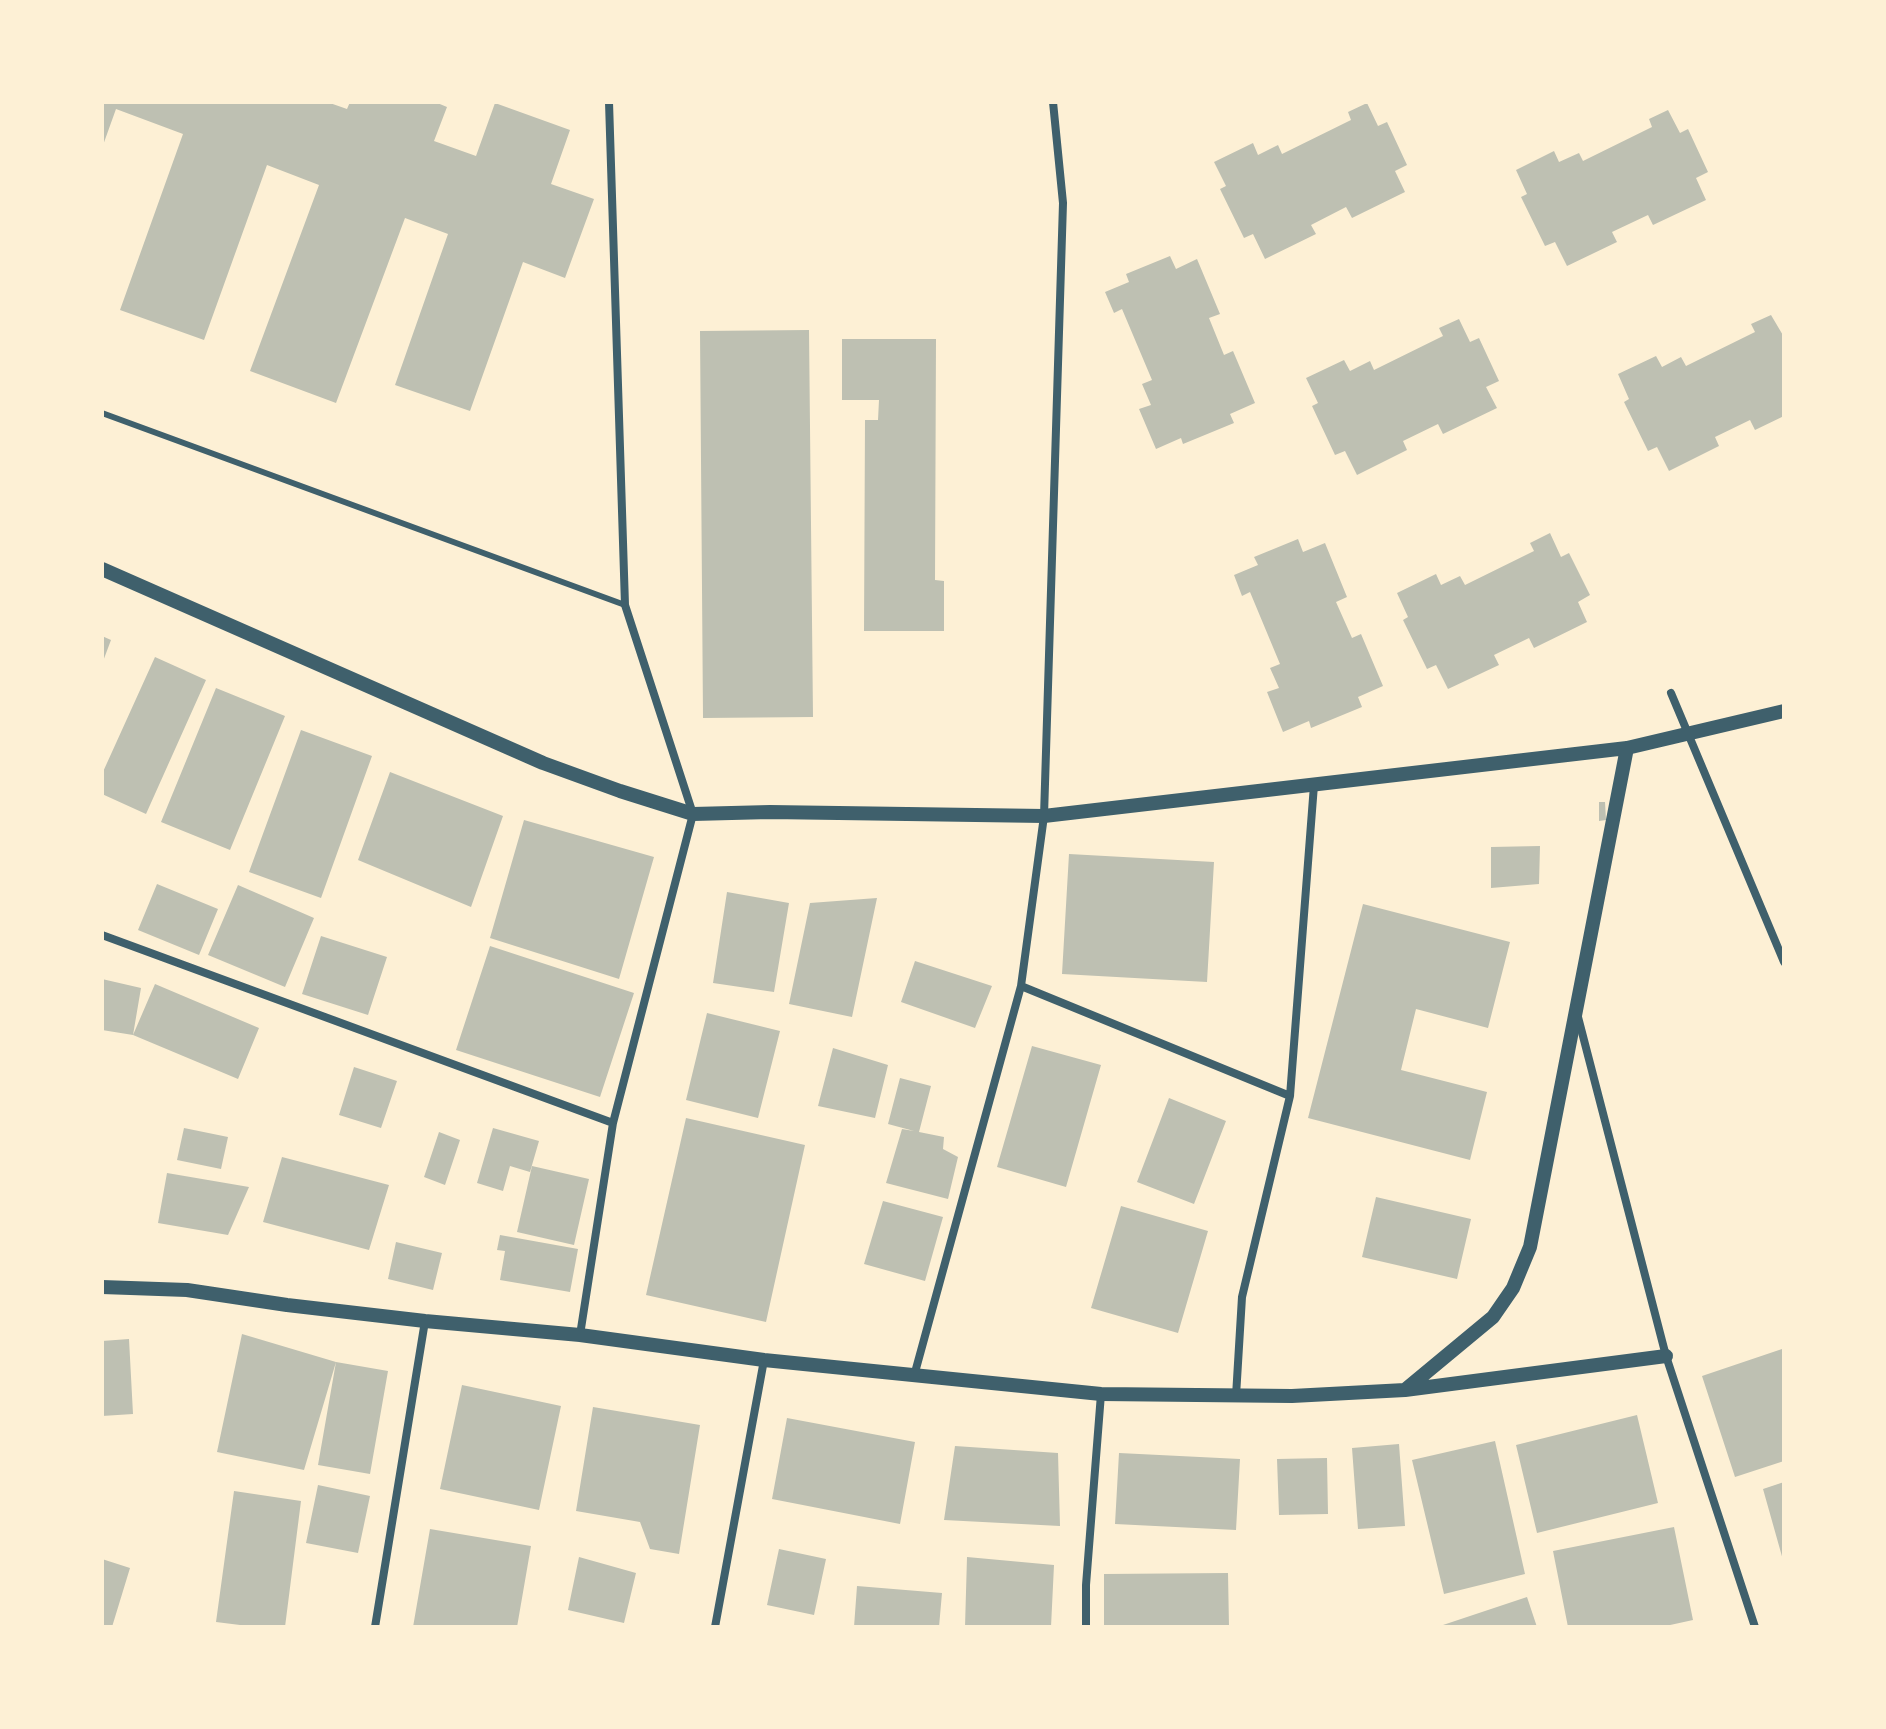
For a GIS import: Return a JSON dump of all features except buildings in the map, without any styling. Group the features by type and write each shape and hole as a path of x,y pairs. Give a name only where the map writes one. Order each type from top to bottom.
{"street":[{"path":"580,1335 613,1123 693,814 625,605 609,102"},
{"path":"914,1376 1021,986 1044,816 1063,203 1053,102"},
{"path":"102,569 543,763 693,814 770,812 1044,816 1627,748 1784,711"},
{"path":"1671,693 1784,962"},
{"path":"1405,1390 1493,1317 1513,1288 1530,1247 1627,748"},
{"path":"1236,1397 1242,1297 1290,1096 1314,785"},
{"path":"102,935 613,1123"},
{"path":"1021,986 1290,1096"},
{"path":"1577,1013 1666,1356 1755,1627"},
{"path":"102,1287 187,1290 425,1321 580,1335 764,1360 1101,1394 1236,1397 1405,1390 1666,1356"},
{"path":"375,1627 425,1321"},
{"path":"715,1627 764,1360"},
{"path":"1086,1627 1086,1585 1101,1394"}],"lane":[{"path":"102,413 625,605"}]}
